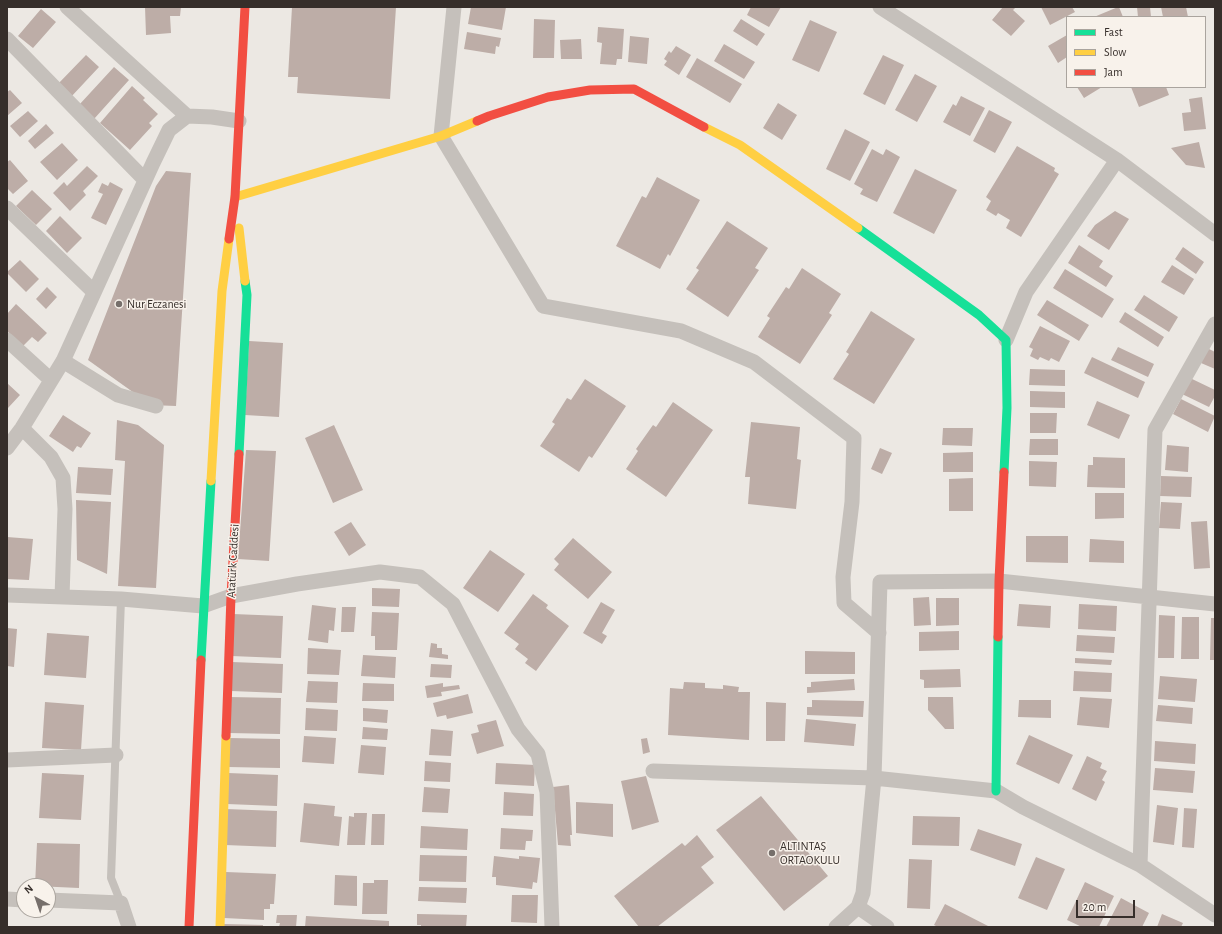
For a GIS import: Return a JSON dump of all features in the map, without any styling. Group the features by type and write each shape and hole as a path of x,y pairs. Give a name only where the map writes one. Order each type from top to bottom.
{"main road":[{"path":"189,927 203,606 222,291 235,196 245,7"},
{"path":"235,196 441,136 489,116 548,97 590,90 634,89 690,120 740,145 979,315 1006,340 1007,408 999,581 996,792"},
{"name":"Atatürk Caddesi","path":"220,927 231,596 246,296 235,196"}],"street":[{"path":"67,7 187,116 239,120"},
{"path":"454,7 441,136 543,306 681,331 754,362 854,438 852,502 843,577 844,603 879,633"},
{"path":"880,7 1117,160 1215,234"},
{"path":"7,39 145,180"},
{"path":"7,448 22,428 63,361 169,130 187,116"},
{"path":"1006,340 1026,292 1117,160"},
{"path":"7,208 94,292"},
{"path":"1140,866 1155,430 1215,324"},
{"path":"7,340 51,380"},
{"path":"63,361 118,395 156,406"},
{"path":"22,428 51,457 63,478 65,509 62,597"},
{"path":"7,595 121,599 203,606 231,596 380,572 420,577 453,604 518,729 538,754 547,792 552,927"},
{"path":"836,927 858,907 865,882 874,778 880,582 999,581 1215,604"},
{"path":"7,760 116,755"},
{"path":"654,770 874,778 996,792 1140,866 1215,915"},
{"path":"56,900 121,903 130,927"},
{"path":"858,907 887,927"}],"lane":[{"path":"121,599 112,878 121,903"}],"building":[{"path":"145,7 181,7 180,16 170,16 171,33 146,35"},
{"path":"292,7 396,7 390,99 297,93 298,77 288,77"},
{"path":"471,7 506,7 502,30 468,24"},
{"path":"751,7 781,7 769,27 747,15"},
{"path":"1003,7 1016,7 1013,10 1025,21 1011,36 992,20"},
{"path":"1041,7 1072,7 1075,12 1050,25"},
{"path":"1118,7 1123,16 1096,16"},
{"path":"1137,7 1150,7 1151,16 1138,16"},
{"path":"1161,7 1186,7 1188,16 1163,16"},
{"path":"41,9 56,22 33,48 18,36"},
{"path":"534,19 555,20 554,58 533,58"},
{"path":"741,19 765,34 757,46 733,31"},
{"path":"810,20 837,32 819,72 792,60"},
{"path":"598,27 624,29 622,59 617,59 616,65 600,64 602,43 597,42"},
{"path":"467,32 501,38 499,47 496,46 495,54 464,49"},
{"path":"630,36 649,38 647,64 628,62"},
{"path":"1066,36 1066,58 1058,63 1048,46"},
{"path":"581,39 582,59 561,59 560,40"},
{"path":"724,44 755,62 744,79 714,61"},
{"path":"676,46 691,55 679,75 664,65 667,61 664,59 669,51 671,53"},
{"path":"86,55 99,67 70,98 57,85"},
{"path":"883,55 904,65 885,105 863,94"},
{"path":"697,58 742,84 730,103 686,77"},
{"path":"114,67 129,80 94,119 79,105"},
{"path":"915,74 937,86 917,122 895,110"},
{"path":"132,86 145,98 143,100 158,114 149,123 152,126 130,150 100,123"},
{"path":"1078,88 1100,88 1084,98"},
{"path":"1131,88 1166,88 1169,95 1139,107"},
{"path":"10,90 22,103 7,116 7,92"},
{"path":"961,96 985,108 970,136 943,122 953,104 956,106"},
{"path":"1202,97 1206,129 1184,131 1182,113 1191,112 1189,99"},
{"path":"778,103 797,115 782,140 763,128"},
{"path":"989,110 1012,122 995,153 973,141"},
{"path":"28,111 38,121 20,137 10,126"},
{"path":"46,124 54,133 35,149 28,141"},
{"path":"845,129 870,142 850,181 826,169"},
{"path":"1199,142 1205,168 1186,165 1171,148"},
{"path":"62,143 78,160 57,180 40,162"},
{"path":"1017,146 1055,168 1054,171 1059,174 1021,237 1006,228 1010,220 998,213 996,216 986,210 991,201 986,197"},
{"path":"872,149 883,155 886,149 900,157 877,202 860,194 863,189 854,184"},
{"path":"10,160 28,181 13,194 7,188 7,162"},
{"path":"87,166 98,176 83,191 86,195 70,211 53,193 64,182 67,186"},
{"path":"915,169 957,190 934,234 893,213"},
{"path":"166,171 191,173 176,406 151,405 88,360 156,186"},
{"path":"657,177 700,200 670,256 668,254 660,269 616,246 642,196 646,198"},
{"path":"110,182 123,189 106,225 91,218 103,194 98,192 102,183 108,186"},
{"path":"32,190 52,209 36,225 16,206"},
{"path":"1115,211 1129,219 1109,250 1087,236 1095,225"},
{"path":"60,216 82,238 67,253 46,231"},
{"path":"727,221 768,248 755,268 759,270 728,317 686,289 699,270 696,268"},
{"path":"1079,245 1103,261 1099,267 1113,276 1106,287 1068,263"},
{"path":"1183,247 1204,262 1196,274 1175,259"},
{"path":"20,260 39,279 26,292 7,273"},
{"path":"1172,265 1194,279 1184,295 1161,282"},
{"path":"802,268 841,294 829,313 832,315 800,364 758,337 770,318 767,316 786,287 789,289"},
{"path":"1065,269 1114,299 1102,318 1053,288"},
{"path":"47,287 57,297 46,309 36,299"},
{"path":"1144,295 1178,317 1169,332 1134,310"},
{"path":"1047,300 1089,325 1079,341 1037,315"},
{"path":"16,304 47,333 38,342 32,337 23,346 7,331 7,314"},
{"path":"871,311 915,339 874,404 833,379 849,354 846,352"},
{"path":"1125,312 1164,337 1158,347 1119,322"},
{"path":"1040,326 1070,341 1059,362 1051,358 1049,361 1040,357 1038,360 1030,356 1033,349 1029,347"},
{"path":"249,341 283,343 279,417 245,415"},
{"path":"1118,347 1154,364 1148,377 1111,360"},
{"path":"1207,348 1215,352 1215,369 1201,363"},
{"path":"1092,357 1145,382 1138,398 1084,373"},
{"path":"1030,369 1065,370 1065,386 1029,385"},
{"path":"1190,378 1215,390 1215,396 1209,407 1182,394"},
{"path":"585,379 626,406 592,458 589,456 579,472 540,446 555,424 552,422 567,398 571,400"},
{"path":"7,383 20,395 8,408 7,407"},
{"path":"1030,391 1065,392 1065,408 1030,407"},
{"path":"1181,399 1215,416 1208,432 1173,414"},
{"path":"1097,401 1130,415 1119,439 1087,425"},
{"path":"673,402 713,430 666,497 626,469 638,451 636,449 653,425 656,427"},
{"path":"1030,413 1057,413 1056,433 1030,433"},
{"path":"63,415 91,433 81,448 77,446 73,452 49,436"},
{"path":"117,420 138,425 164,445 156,588 118,586 125,461 115,460"},
{"path":"751,422 800,427 797,459 801,460 796,509 748,504 750,477 745,477"},
{"path":"334,425 363,490 333,503 305,438"},
{"path":"943,428 973,428 972,446 942,445"},
{"path":"1030,439 1058,439 1058,455 1029,455"},
{"path":"1167,445 1189,447 1188,472 1165,470"},
{"path":"880,448 892,453 882,474 871,469"},
{"path":"246,450 276,451 269,561 238,559"},
{"path":"973,452 973,472 943,472 943,453"},
{"path":"1093,457 1125,458 1125,488 1087,487 1088,465 1093,465"},
{"path":"1029,461 1057,462 1056,487 1029,486"},
{"path":"78,467 113,469 111,495 76,493"},
{"path":"1161,476 1192,477 1191,497 1160,496"},
{"path":"973,478 973,511 949,511 949,479"},
{"path":"1095,493 1124,493 1124,518 1095,519"},
{"path":"76,500 111,502 107,574 77,560"},
{"path":"1161,502 1182,503 1180,529 1159,528"},
{"path":"1207,521 1210,568 1194,569 1191,522"},
{"path":"351,522 366,545 349,556 334,532"},
{"path":"1026,536 1068,536 1068,563 1026,562"},
{"path":"7,537 33,539 29,580 7,579"},
{"path":"573,538 612,572 588,599 554,570 559,564 554,559"},
{"path":"1090,539 1124,541 1124,563 1089,562"},
{"path":"490,550 525,574 498,612 463,588"},
{"path":"372,588 400,589 399,607 372,606"},
{"path":"533,594 548,605 546,608 569,626 536,671 525,663 528,659 515,649 519,644 504,633"},
{"path":"929,597 931,625 914,626 913,598"},
{"path":"936,598 959,598 959,625 936,626"},
{"path":"601,602 615,610 602,633 607,636 602,644 583,633"},
{"path":"1019,604 1051,606 1050,628 1017,626"},
{"path":"1079,604 1117,606 1116,631 1078,629"},
{"path":"312,605 336,608 334,631 329,630 328,643 308,640"},
{"path":"342,607 356,607 354,632 341,632"},
{"path":"372,612 399,613 397,650 375,650 375,636 371,636"},
{"path":"233,614 283,616 281,658 231,656"},
{"path":"1159,615 1175,616 1174,658 1158,658"},
{"path":"1182,617 1199,617 1199,659 1181,659"},
{"path":"1211,618 1215,618 1215,660 1210,660"},
{"path":"7,628 17,629 14,667 7,666"},
{"path":"959,631 959,650 919,651 919,632"},
{"path":"47,633 89,636 86,678 44,675"},
{"path":"1077,635 1115,637 1114,653 1076,651"},
{"path":"431,643 437,644 437,648 442,648 442,654 448,655 448,659 429,657"},
{"path":"308,648 341,650 339,675 307,674"},
{"path":"805,651 855,652 855,674 805,674"},
{"path":"363,655 396,657 395,678 361,676"},
{"path":"1075,658 1112,660 1111,665 1075,663"},
{"path":"232,662 283,664 282,693 231,691"},
{"path":"431,664 452,665 451,678 430,677"},
{"path":"960,669 961,687 924,688 924,680 920,679 920,670"},
{"path":"1074,671 1112,673 1111,692 1073,691"},
{"path":"1160,676 1197,679 1195,702 1158,699"},
{"path":"854,679 855,690 807,693 807,687 811,687 811,682"},
{"path":"308,681 338,682 337,703 306,702"},
{"path":"684,682 705,683 705,688 723,689 723,685 739,687 738,692 750,692 749,740 668,735 670,688 683,689"},
{"path":"363,683 394,684 394,701 362,701"},
{"path":"443,683 443,687 459,685 460,689 441,692 442,696 427,698 425,686"},
{"path":"468,694 473,713 447,719 446,715 437,717 433,703"},
{"path":"229,697 281,698 280,734 228,733"},
{"path":"928,697 953,697 954,729 945,729 928,710"},
{"path":"1080,697 1112,699 1109,728 1077,725"},
{"path":"812,700 864,701 863,717 807,715 807,707 812,707"},
{"path":"1019,700 1051,700 1051,718 1018,717"},
{"path":"45,702 84,705 81,750 42,748"},
{"path":"766,702 786,703 785,741 766,741"},
{"path":"1158,705 1193,708 1192,724 1156,721"},
{"path":"306,708 338,710 337,731 305,730"},
{"path":"363,708 388,710 387,723 363,721"},
{"path":"806,719 856,724 854,746 804,742"},
{"path":"496,720 504,746 477,754 471,734 479,732 477,725"},
{"path":"363,727 388,729 387,740 362,739"},
{"path":"431,729 453,731 451,756 429,755"},
{"path":"1029,735 1073,755 1059,784 1016,764"},
{"path":"304,736 336,738 334,764 302,762"},
{"path":"229,738 280,739 280,768 228,767"},
{"path":"647,738 650,752 643,754 641,739"},
{"path":"1155,741 1196,744 1195,764 1154,761"},
{"path":"361,745 386,747 384,775 358,773"},
{"path":"1087,756 1102,763 1100,768 1107,771 1102,780 1105,782 1096,801 1072,789"},
{"path":"425,761 451,763 450,782 424,781"},
{"path":"496,763 535,765 534,786 495,784"},
{"path":"1155,768 1195,771 1193,793 1153,790"},
{"path":"42,773 84,775 81,820 39,818"},
{"path":"228,773 278,775 277,806 227,804"},
{"path":"646,776 659,822 632,830 621,781"},
{"path":"569,785 572,835 570,835 571,846 558,845 553,787"},
{"path":"424,787 450,789 448,813 422,812"},
{"path":"504,792 534,794 533,816 503,815"},
{"name":"ALTINTAŞ ORTAOKULU","path":"761,796 828,876 784,911 716,830"},
{"path":"576,802 613,804 613,837 576,833"},
{"path":"304,803 335,806 334,816 342,817 339,846 300,842"},
{"path":"1157,805 1178,808 1174,845 1153,842"},
{"path":"1184,808 1197,809 1194,848 1182,847"},
{"path":"226,809 277,811 276,847 225,845"},
{"path":"354,813 367,813 365,845 347,845 349,816 354,817"},
{"path":"372,814 385,814 384,845 371,845"},
{"path":"913,816 960,817 959,846 912,845"},
{"path":"421,826 468,829 467,850 420,848"},
{"path":"501,828 533,830 532,841 526,841 525,850 500,849"},
{"path":"978,829 1022,844 1015,866 970,850"},
{"path":"697,835 714,857 701,867 714,883 657,927 639,927 614,896 682,843 685,846"},
{"path":"37,843 80,844 79,888 56,887 56,878 35,878"},
{"path":"420,855 467,856 466,882 419,881"},
{"path":"494,856 519,859 519,856 540,858 537,883 533,882 532,889 496,885 496,877 492,877"},
{"path":"1036,857 1065,869 1047,910 1018,898"},
{"path":"909,859 932,860 930,909 907,908"},
{"path":"226,872 276,874 274,904 270,904 270,909 264,909 264,920 224,918"},
{"path":"335,875 357,876 357,906 334,905"},
{"path":"374,880 388,880 387,914 362,914 363,883 374,883"},
{"path":"1085,882 1114,896 1099,927 1082,927 1067,920"},
{"path":"419,887 467,888 466,903 418,901"},
{"path":"512,895 538,895 537,923 511,922"},
{"path":"1121,898 1149,913 1142,927 1106,927"},
{"path":"945,904 990,927 938,927 934,925"},
{"path":"417,914 467,915 466,927 421,927 421,925 417,925"},
{"path":"1162,914 1183,923 1181,927 1157,927"},
{"path":"277,915 297,915 296,927 279,927 280,923 276,923"},
{"path":"306,916 389,921 389,927 305,927"},
{"path":"224,924 263,925 263,927 224,927"}],"traffic: fast":[{"path":"858,228 979,315 1006,340 1007,408 1004,472"},
{"path":"239,454 247,295 245,281"},
{"path":"201,660 211,481"},
{"path":"996,791 998,637"}],"traffic: slow":[{"path":"235,197 441,136 477,121"},
{"path":"704,127 740,145 858,228"},
{"path":"239,228 245,281"},
{"path":"211,481 222,291 229,239"},
{"path":"220,927 226,736"}],"traffic: jam":[{"path":"229,239 235,197 245,7"},
{"path":"477,121 548,97 590,90 634,89 704,127"},
{"path":"226,736 231,596 239,454"},
{"path":"998,637 1004,472"},
{"path":"189,927 201,660"}],"place":[{"name":"Nur Eczanesi","path":"119,304"},
{"name":"ALTINTAŞ ORTAOKULU","path":"772,853"}]}
